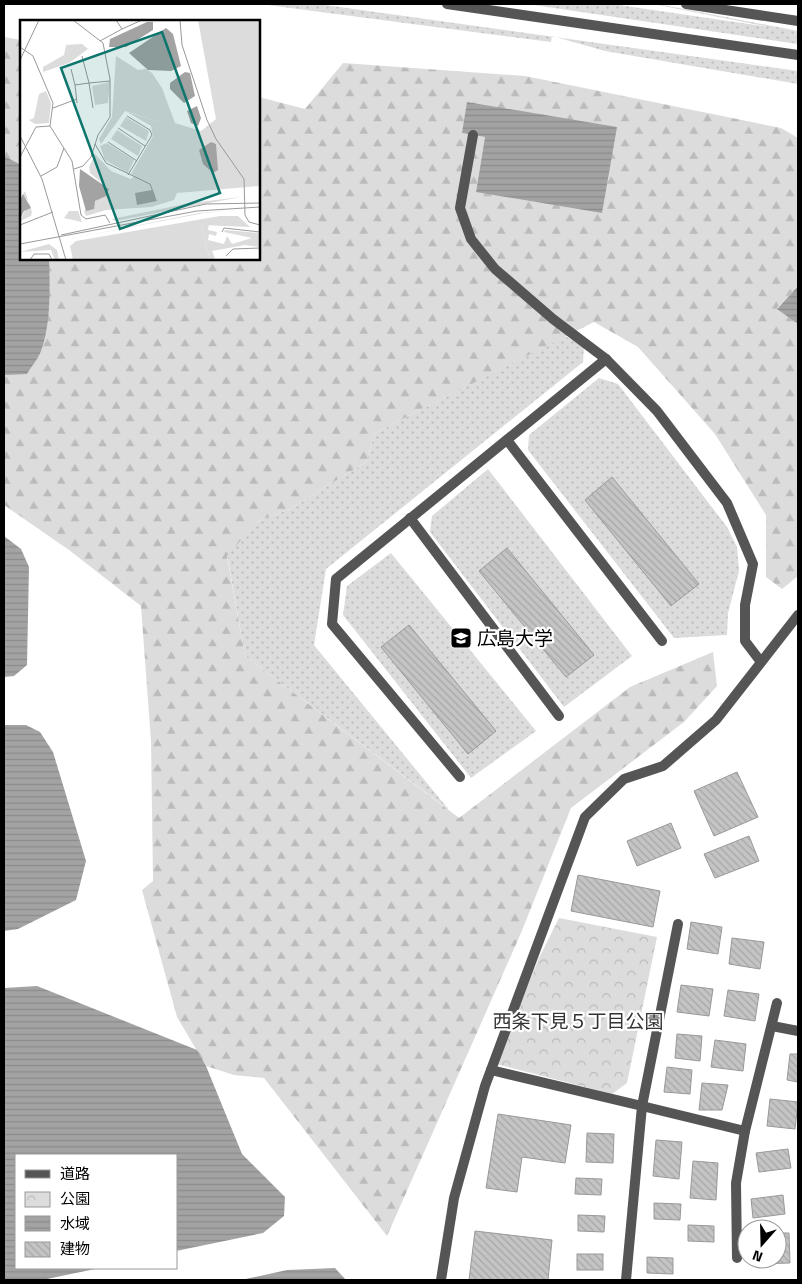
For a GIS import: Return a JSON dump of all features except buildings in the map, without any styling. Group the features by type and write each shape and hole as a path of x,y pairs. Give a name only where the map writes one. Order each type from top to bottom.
{"street":[{"path":"447,4 798,55"},
{"path":"686,4 798,21"},
{"path":"473,135 460,208 471,239 495,269 553,319 606,359 657,411 727,503 753,564 744,605 745,641 761,662"},
{"path":"460,777 332,624 336,579 606,359"},
{"path":"507,440 662,642"},
{"path":"410,518 559,716"},
{"path":"441,1280 454,1198 491,1070 585,817 624,778 663,766 716,720 798,615"},
{"path":"626,1280 642,1106 678,924"},
{"path":"737,1258 736,1182 745,1131 778,1003"},
{"path":"772,1026 798,1031"},
{"path":"491,1070 745,1131"}],"green space":[{"path":"260,4 318,4 552,37 551,42"},
{"path":"527,4 612,4 769,27 653,4 658,4 798,31 798,44"},
{"path":"4,37 20,40 20,260 260,260 260,97 305,109 343,63 525,76 781,128 798,138 798,286 777,308 798,324 798,576 782,589 766,577 766,515 715,434 638,347 594,322 375,433 366,462 290,509 258,521 227,556 245,656 459,818 630,687 713,652 717,686 684,722 571,808 521,933 387,1236 264,1078 234,1075 206,1066 177,1017 142,890 153,881 151,741 141,606 69,550 4,505","holes":["617,127 476,192 485,137 462,133"]},
{"path":"557,37 798,71 798,84 605,51"},
{"path":"565,336 584,346 583,362 326,569 314,645 449,810 245,656 227,554 258,521 290,509 366,462 375,433"},
{"path":"599,378 618,384 727,527 737,547 739,571 728,613 727,635 674,638 528,450 529,435","holes":["612,477 699,584 672,606 585,500"]},
{"path":"488,469 632,656 564,707 430,532 432,516","holes":["507,549 593,655 566,677 479,571"]},
{"path":"391,553 536,731 471,778 343,615 347,586","holes":["409,625 495,731 468,753 381,647"]},
{"name":"西条下見５丁目公園","path":"559,918 657,937 627,1083 612,1094 496,1064 539,958"}],"water":[{"path":"467,102 617,127 602,213 476,192 485,137 462,133"},
{"path":"4,156 20,164 20,260 49,260 50,293 47,329 40,354 27,374 4,375"},
{"path":"798,286 798,324 777,309"},
{"path":"4,536 21,549 29,567 27,665 14,676 4,677"},
{"path":"4,725 26,725 40,732 53,752 86,861 76,900 18,929 4,931"},
{"path":"37,986 197,1050 206,1066 242,1154 285,1197 284,1216 263,1233 178,1251 178,1154 15,1154 15,1269 95,1269 42,1280 4,1280 4,988"},
{"path":"335,1268 346,1280 241,1280 287,1270"}],"place":[{"name":"広島大学","path":"461,638"}]}
